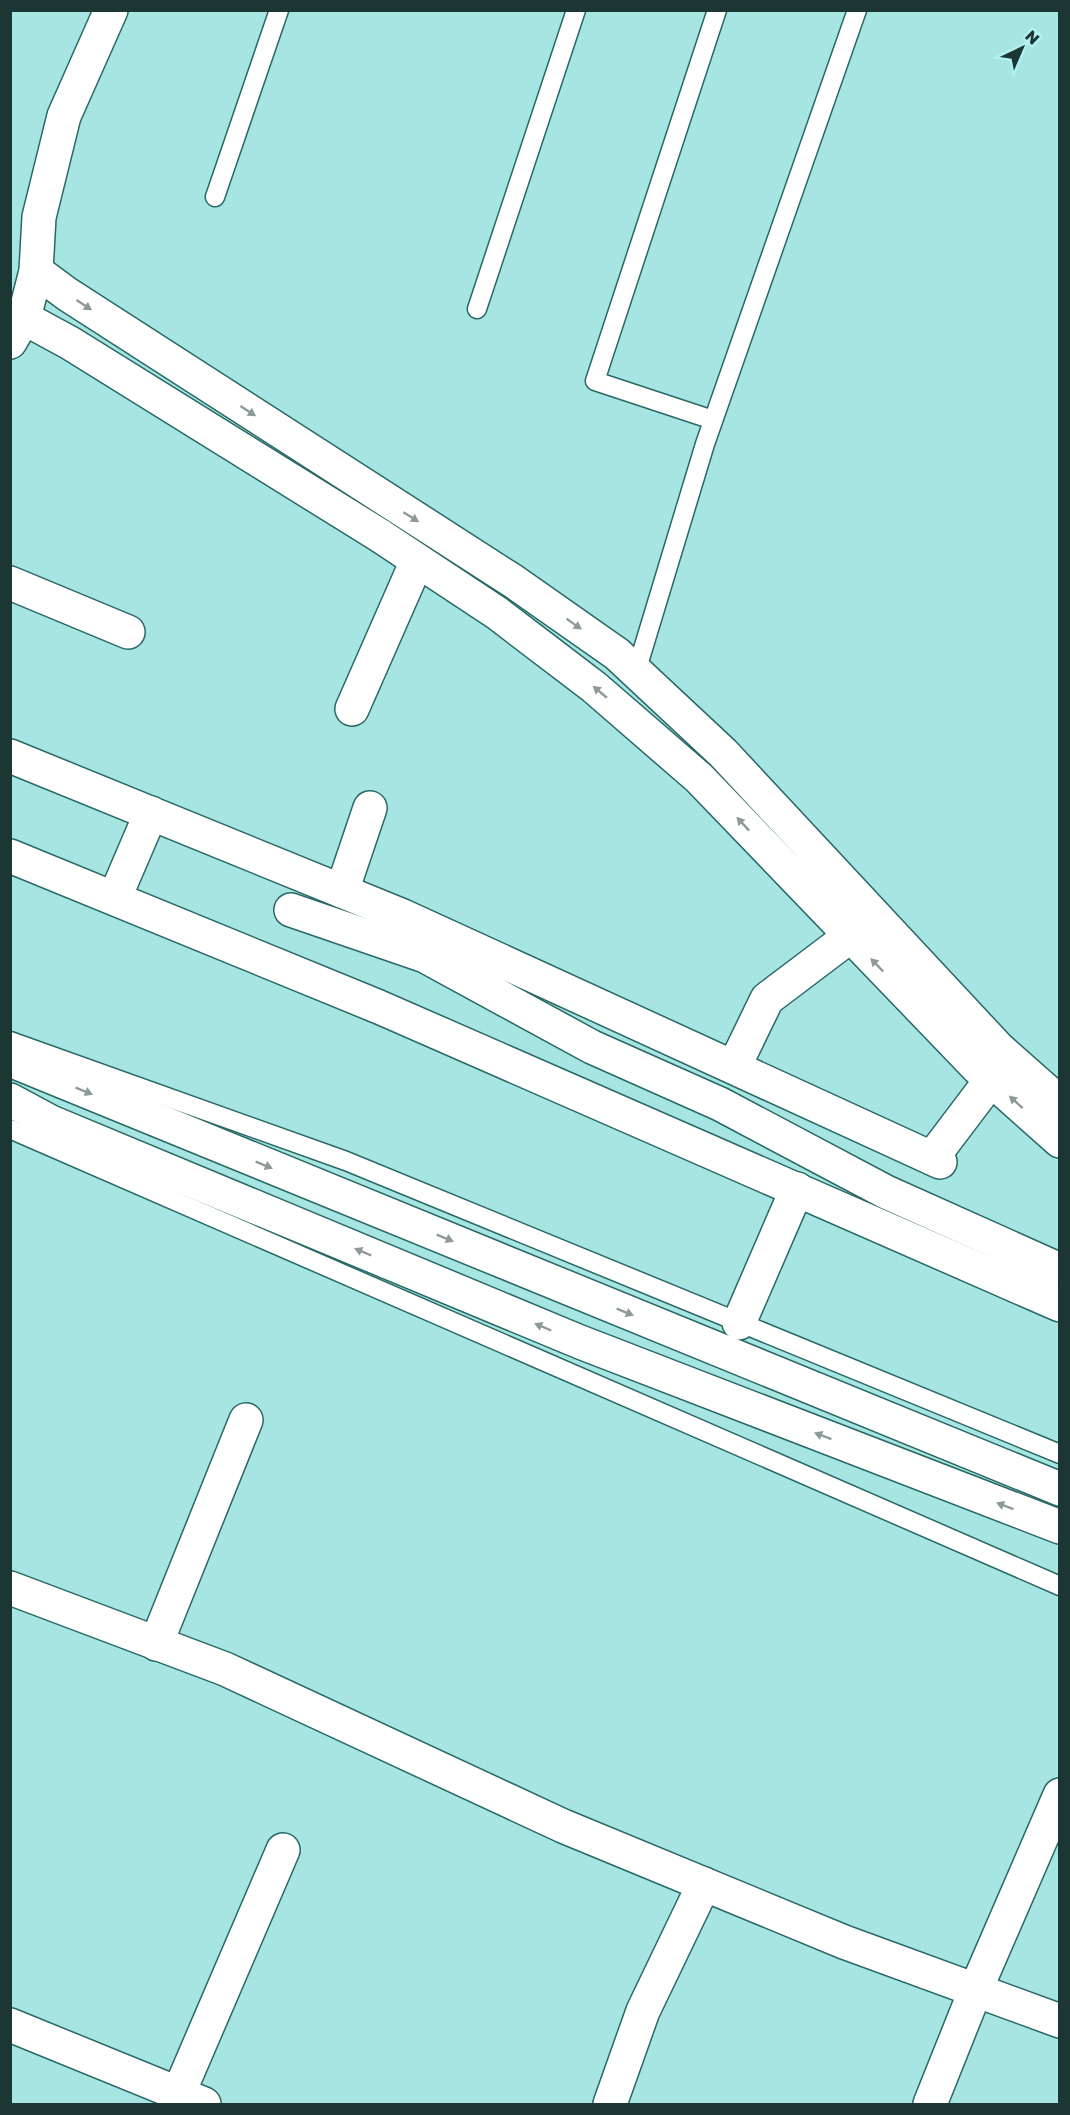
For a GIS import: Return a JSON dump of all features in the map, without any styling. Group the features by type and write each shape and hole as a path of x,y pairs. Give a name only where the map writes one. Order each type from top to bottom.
{"street":[{"path":"111,10 64,117 39,217 36,271 17,330 80,350 497,613 594,687 699,778 849,937 992,1080 1059,1141"},
{"path":"36,271 67,294 513,581 617,654 723,753 998,1048 1059,1103"},
{"path":"352,709 417,561"},
{"path":"10,583 128,632"},
{"path":"10,756 403,916 936,1160 992,1080"},
{"path":"342,891 370,808"},
{"path":"115,897 151,813"},
{"path":"10,856 115,897 379,1007 1059,1305"},
{"path":"291,910 425,957 592,1047 720,1104 886,1192 1059,1270"},
{"path":"734,1067 767,999 849,937"},
{"path":"10,1060 1059,1489"},
{"path":"10,1101 51,1122 580,1342 1059,1527"},
{"path":"739,1323 803,1191 824,1159 843,1117"},
{"path":"156,1644 246,1420"},
{"path":"10,1588 225,1669 563,1827 844,1942 1059,2021"},
{"path":"930,2104 976,1989 1059,1795"},
{"path":"10,2025 186,2101 283,1850"},
{"path":"610,2104 643,2011 704,1884"}],"lane":[{"path":"215,197 279,10"},
{"path":"477,309 576,10"},
{"path":"713,420 596,381 717,10"},
{"path":"636,672 713,420 857,10"},
{"path":"10,1041 346,1161 1059,1454"},
{"path":"10,1129 1059,1586"}]}
